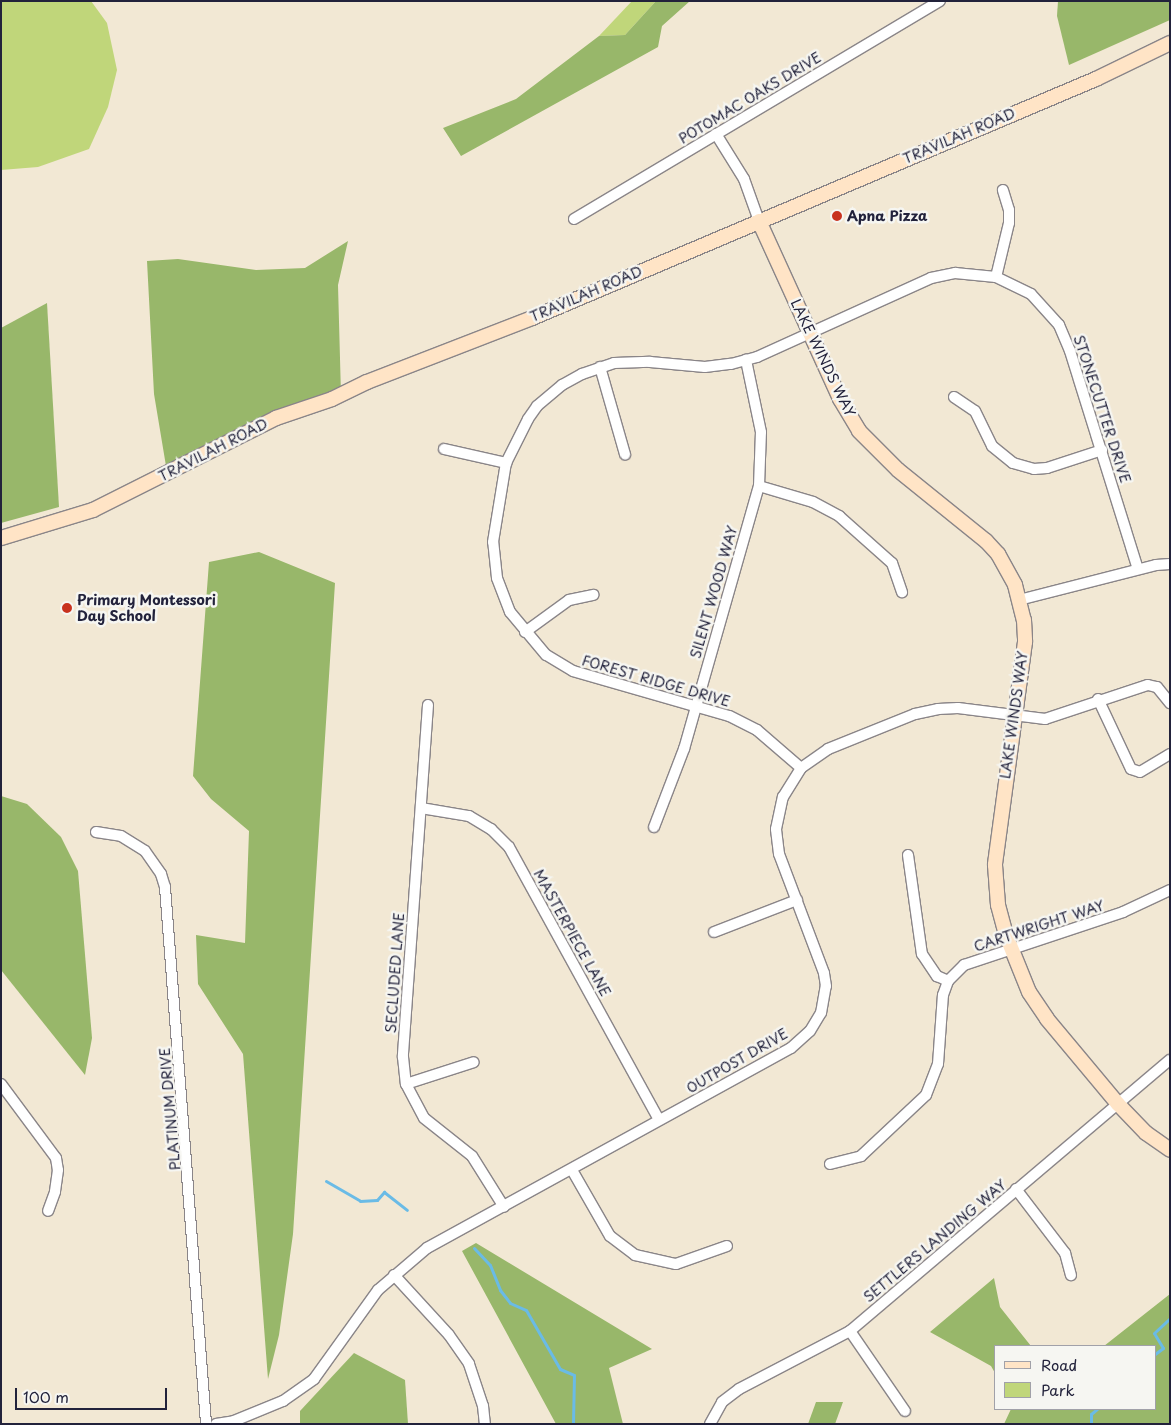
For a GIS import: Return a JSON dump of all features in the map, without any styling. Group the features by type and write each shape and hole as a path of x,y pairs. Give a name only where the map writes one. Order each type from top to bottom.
{"main road":[{"name":"TRAVILAH ROAD","path":"1,538 84,514 276,418 332,399 367,382 532,318 1096,79 1170,43"},
{"name":"LAKE WINDS WAY","path":"759,221 840,399 859,430 898,470 986,540 1008,569 1019,600 1024,642 995,865 998,906 1010,949 1029,992 1047,1019 1118,1104 1146,1134 1170,1150"}],"street":[{"name":"POTOMAC OAKS DRIVE","path":"574,219 940,1"},
{"path":"716,134 744,179 759,221"},
{"path":"996,277 1009,224 1009,210 1003,190"},
{"name":"STONECUTTER DRIVE","path":"809,332 931,278 955,273 996,277 1031,294 1059,325 1102,450 1138,569"},
{"name":"FOREST RIDGE DRIVE","path":"801,768 758,730 729,716 573,672 546,655 525,632 502,594 494,561 495,521 506,463 515,439 538,406 562,385 600,367 631,362 705,367 746,360 809,332"},
{"name":"SILENT WOOD WAY","path":"654,827 684,749 759,486 761,432 746,360"},
{"path":"600,367 625,454"},
{"path":"954,397 975,411 992,446 1013,463 1034,469 1047,468 1102,450"},
{"path":"444,449 506,463"},
{"path":"759,486 813,502 839,516 892,563 902,592"},
{"path":"1019,600 1138,569 1170,564"},
{"path":"525,632 569,600 593,595"},
{"name":"OUTPOST DRIVE","path":"216,1424 234,1421 283,1401 314,1379 337,1352 356,1318 394,1275 427,1248 791,1048 810,1031 821,1013 826,986 824,972 779,854 776,830 783,797 801,768 828,749 915,714 958,708 1013,717 1045,719 1067,714 1098,699 1148,685 1157,688 1170,703"},
{"path":"1098,699 1131,769 1140,772 1170,754"},
{"name":"SECLUDED LANE","path":"428,705 403,1057 406,1084 424,1118 472,1156 504,1207"},
{"name":"MASTERPIECE LANE","path":"421,808 469,816 491,828 509,847 659,1120"},
{"name":"PLATINUM DRIVE","path":"96,832 121,836 145,851 161,874 165,887 206,1424"},
{"path":"830,1164 861,1156 926,1094 938,1064 943,995 948,981 937,976 922,954 908,855"},
{"name":"CARTWRIGHT WAY","path":"948,981 964,965 1123,912 1170,890"},
{"path":"714,932 797,900"},
{"name":"SETTLERS LANDING WAY","path":"710,1424 722,1402 739,1389 850,1332 1170,1060"},
{"path":"406,1084 474,1062"},
{"path":"2,1085 56,1158 58,1170 55,1192 48,1211"},
{"path":"572,1170 610,1236 635,1255 676,1264 727,1246"},
{"path":"1016,1189 1065,1253 1071,1275"},
{"path":"394,1275 449,1335 469,1364 483,1406 484,1424"},
{"path":"850,1332 905,1411"}],"green space":[{"path":"1,1 91,1 107,23 117,70 108,107 89,149 38,167 1,170"},
{"path":"632,1 656,1 625,35 599,36"},
{"path":"656,1 690,1 662,26 658,47 461,156 443,128 516,99 599,36 625,35"},
{"path":"1058,1 1170,1 1170,20 1069,65 1057,16"},
{"path":"348,241 338,285 341,395 167,472 154,394 147,261 178,259 256,270 305,268"},
{"path":"47,303 59,507 1,523 1,328"},
{"path":"259,552 335,583 293,1234 279,1335 268,1379 243,1054 198,984 196,935 245,943 249,831 211,799 193,776 209,562"},
{"path":"1,796 27,804 61,837 78,871 92,1038 85,1075 1,970"},
{"path":"476,1243 652,1349 609,1368 623,1424 556,1424 462,1251"},
{"path":"994,1278 1000,1307 1030,1345 994,1345 994,1371 991,1366 930,1332"},
{"path":"1170,1294 1170,1424 1004,1424 1011,1410 1156,1410 1156,1345 1105,1345"},
{"path":"354,1353 405,1380 408,1424 300,1424 300,1411"},
{"path":"816,1402 843,1402 835,1424 808,1424"}],"waterway":[{"path":"326,1181 360,1201 377,1200 384,1192 407,1210"},
{"path":"474,1248 490,1265 500,1290 510,1303 526,1310 560,1369 574,1375 573,1424"},
{"path":"1156,1353 1163,1348 1154,1333 1170,1318"},
{"path":"1091,1424 1091,1414 1096,1410"}],"place":[{"name":"Apna Pizza","path":"837,216"},
{"name":"Primary Montessori Day School","path":"67,608"}]}
